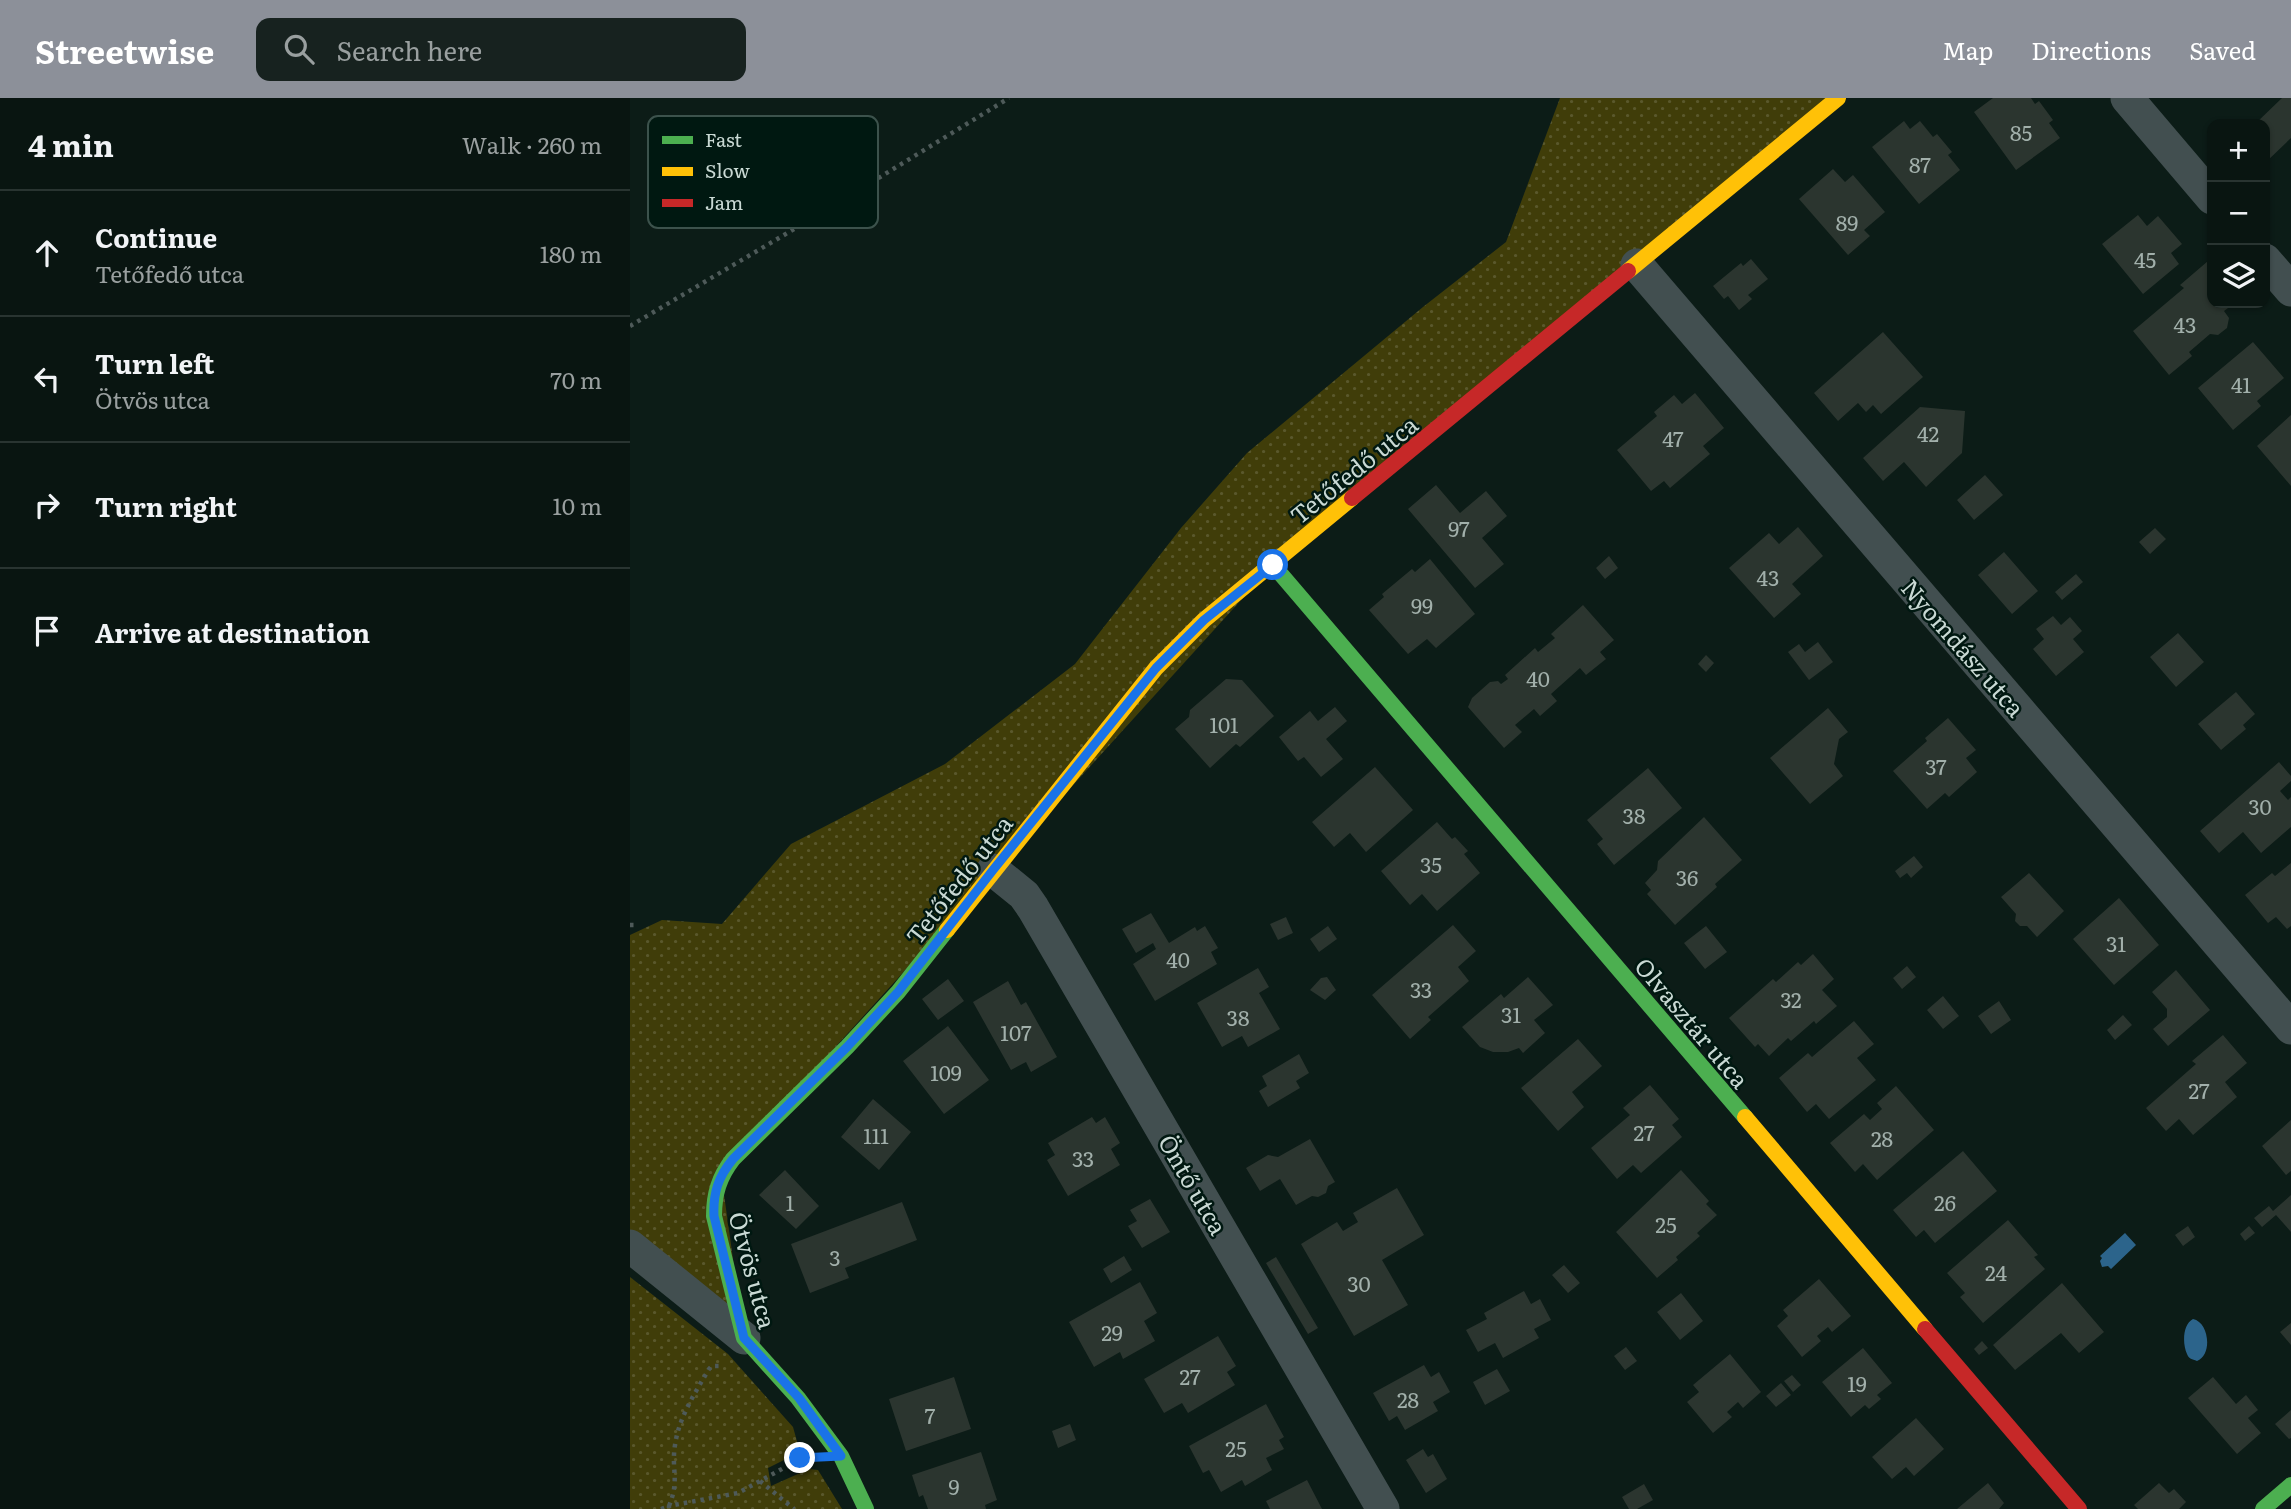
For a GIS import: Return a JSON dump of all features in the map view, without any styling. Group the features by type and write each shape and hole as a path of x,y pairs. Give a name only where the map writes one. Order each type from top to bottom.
{"street":[{"name":"Tetőfedő utca","path":"722,1173 898,992 1156,668 1204,620 1838,98"},
{"path":"2127,98 2207,192"},
{"name":"Nyomdász utca","path":"1637,265 2291,1028"},
{"path":"2270,266 2291,290"},
{"name":"Olvasztár utca","path":"1273,565 2079,1509"},
{"name":"Öntő utca","path":"993,870 1024,895 1033,908 1383,1509"},
{"name":"Ötvös utca","path":"722,1173 713,1200 714,1216 744,1338 799,1398 841,1456 866,1509"},
{"path":"630,1246 744,1338"},
{"path":"2263,1509 2291,1485"}],"path":[{"path":"878,178 1009,98"},
{"path":"630,326 796,228"},
{"path":"669,1507 677,1480 674,1450 678,1428 709,1369 716,1365 732,1366 739,1362 744,1338"},
{"path":"661,1509 738,1493 800,1458 841,1456"},
{"path":"760,1480 794,1509"}],"shaded area":[{"path":"1560,98 1838,98 1273,565 721,1173 744,1338 630,1246 630,935 662,920 722,924 791,844 945,764 1075,664 1181,528 1247,453 1506,242"},
{"path":"630,1277 728,1354 793,1427 798,1445 786,1459 768,1468 771,1486 809,1469 818,1470 842,1509 630,1509"}],"water":[{"path":"2125,1233 2136,1245 2111,1269 2108,1266 2102,1267 2100,1256"},
{"path":"2193,1319 2203,1326 2207,1339 2205,1352 2197,1361 2189,1357 2184,1345 2185,1329"}],"building":[{"path":"1993,98 2031,98 2035,104 2039,101 2053,120 2049,123 2060,138 2016,170 1974,112"},
{"path":"2282,98 2291,98 2291,138 2270,158 2270,119 2260,119"},
{"path":"1904,121 1910,129 1920,121 1933,137 1937,134 1952,152 1948,155 1960,170 1919,204 1872,147"},
{"path":"1833,169 1845,182 1853,175 1885,212 1864,230 1870,236 1848,255 1799,199"},
{"path":"2138,215 2147,226 2158,216 2182,244 2171,253 2179,264 2143,294 2102,244"},
{"path":"1751,259 1768,279 1748,295 1752,299 1739,310 1728,296 1724,299 1713,286 1741,263 1743,266"},
{"path":"2207,262 2207,308 2228,308 2224,311 2229,318 2227,328 2218,335 2210,334 2189,352 2192,356 2169,375 2133,331 2184,288 2180,285"},
{"path":"1883,332 1923,377 1881,414 1873,405 1866,412 1858,403 1838,421 1814,393"},
{"path":"2253,342 2284,378 2257,401 2261,406 2233,430 2198,388"},
{"path":"1695,393 1724,428 1703,446 1710,454 1670,488 1664,481 1651,491 1617,450 1657,416 1654,412 1674,395 1682,404"},
{"path":"1920,407 1965,411 1962,453 1926,487 1904,462 1883,481 1863,458"},
{"path":"2291,415 2291,486 2257,446"},
{"path":"1985,475 2003,495 1974,520 1957,500"},
{"path":"1436,485 1460,513 1486,491 1507,516 1482,538 1504,564 1475,588 1408,509"},
{"path":"1798,527 1823,556 1792,584 1801,594 1774,618 1729,568 1769,533 1779,544"},
{"path":"2155,528 2166,539 2150,554 2139,542"},
{"path":"2004,552 2038,591 2012,614 1978,575"},
{"path":"1609,556 1618,568 1605,579 1596,568"},
{"path":"1430,559 1475,614 1436,648 1427,639 1408,654 1369,610 1384,597 1382,594 1412,569 1415,572"},
{"path":"2076,574 2083,582 2062,600 2055,592"},
{"path":"1583,605 1614,640 1600,652 1606,659 1586,675 1580,668 1551,694 1557,701 1540,716 1534,709 1515,725 1522,732 1504,748 1468,707 1472,698 1490,682 1498,681 1501,684 1508,679 1505,675 1535,648 1538,652 1555,638 1551,634"},
{"path":"2053,616 2061,625 2070,617 2082,631 2073,639 2084,652 2056,676 2033,649 2044,639 2036,629"},
{"path":"2178,633 2204,662 2176,687 2150,657"},
{"path":"1818,642 1833,662 1809,680 1788,652 1799,644 1805,652"},
{"path":"1706,655 1714,663 1706,672 1698,664"},
{"path":"1226,679 1242,680 1274,716 1240,747 1236,744 1210,768 1175,729 1189,717 1190,710"},
{"path":"2236,692 2255,714 2243,725 2246,729 2221,750 2198,724"},
{"path":"1335,707 1347,721 1326,739 1343,759 1321,777 1304,757 1298,761 1279,737 1310,711 1318,721"},
{"path":"1828,708 1848,732 1839,739 1834,764 1843,776 1810,804 1770,758"},
{"path":"1948,718 1976,750 1966,758 1977,772 1949,797 1945,793 1927,809 1893,771"},
{"path":"2279,762 2291,776 2291,781 2280,791 2288,800 2291,797 2291,827 2261,853 2243,832 2219,853 2200,831"},
{"path":"1375,767 1413,810 1366,852 1350,833 1334,847 1312,822"},
{"path":"1648,768 1682,808 1614,865 1597,844 1603,839 1587,820"},
{"path":"1704,817 1742,860 1675,925 1647,894 1651,890 1645,883 1657,870 1658,861"},
{"path":"1437,822 1452,839 1455,837 1468,851 1464,854 1480,873 1437,911 1422,894 1410,905 1381,871"},
{"path":"1914,856 1923,867 1911,878 1907,873 1900,878 1895,871"},
{"path":"2291,863 2291,926 2287,929 2276,917 2268,923 2245,895 2272,873 2275,876"},
{"path":"2029,873 2064,911 2037,937 2027,926 2020,926 2015,921 2016,914 2001,897"},
{"path":"2119,898 2159,945 2114,985 2073,939"},
{"path":"1151,913 1169,943 1195,927 1197,931 1205,926 1218,948 1211,952 1217,964 1155,1001 1133,964 1156,949 1153,943 1136,953 1122,929"},
{"path":"1286,917 1293,933 1278,940 1270,924"},
{"path":"1453,925 1476,951 1458,967 1469,981 1428,1017 1431,1020 1410,1039 1372,995"},
{"path":"1328,926 1337,939 1319,952 1310,939"},
{"path":"1706,926 1727,952 1705,969 1684,943"},
{"path":"1813,954 1834,979 1822,990 1837,1006 1791,1041 1788,1038 1769,1056 1758,1044 1755,1047 1729,1018 1773,979 1776,982 1798,962 1801,965"},
{"path":"1907,966 1916,977 1902,989 1893,978"},
{"path":"1258,968 1269,987 1259,993 1280,1029 1248,1047 1242,1036 1222,1047 1197,1003"},
{"path":"2176,970 2210,1010 2168,1046 2153,1029 2167,1017 2167,1009 2152,992"},
{"path":"1327,977 1336,990 1325,1000 1310,990 1321,978"},
{"path":"1528,977 1553,1005 1534,1020 1545,1033 1523,1053 1519,1048 1508,1052 1493,1052 1480,1047 1462,1027 1501,994 1504,998"},
{"path":"948,979 964,1001 938,1020 922,999"},
{"path":"1008,981 1021,1005 1026,1002 1057,1057 1031,1072 1026,1062 1011,1070 973,1002"},
{"path":"1943,996 1959,1016 1943,1029 1927,1010"},
{"path":"1999,1001 2011,1020 1991,1034 1978,1016"},
{"path":"2123,1015 2132,1025 2115,1040 2107,1030"},
{"path":"1854,1021 1874,1044 1857,1058 1876,1080 1829,1119 1816,1104 1807,1112 1779,1078 1808,1053 1812,1057"},
{"path":"948,1026 989,1080 944,1114 903,1061"},
{"path":"2223,1035 2247,1063 2225,1082 2237,1097 2193,1135 2179,1119 2166,1131 2146,1108 2196,1064 2192,1061"},
{"path":"1578,1039 1602,1066 1572,1092 1584,1107 1558,1131 1521,1088"},
{"path":"1299,1054 1309,1073 1296,1081 1300,1088 1268,1107 1259,1091 1267,1086 1262,1076"},
{"path":"1650,1085 1679,1119 1672,1125 1682,1137 1641,1173 1633,1165 1617,1179 1591,1148 1630,1115 1623,1108"},
{"path":"1896,1086 1934,1130 1877,1180 1863,1164 1855,1172 1830,1143 1864,1114 1870,1120 1882,1109 1877,1103"},
{"path":"873,1099 911,1132 879,1170 841,1137"},
{"path":"1092,1117 1096,1123 1105,1117 1120,1143 1111,1149 1120,1165 1068,1196 1047,1160 1055,1155 1048,1143"},
{"path":"2291,1120 2291,1171 2286,1175 2262,1146"},
{"path":"1310,1139 1335,1182 1328,1186 1326,1193 1318,1197 1312,1196 1296,1205 1280,1179 1260,1191 1246,1168 1268,1155 1278,1157"},
{"path":"1963,1151 1997,1191 1935,1243 1924,1230 1916,1237 1893,1210"},
{"path":"785,1170 819,1206 796,1229 759,1195"},
{"path":"1681,1170 1709,1201 1706,1204 1717,1215 1697,1233 1700,1236 1676,1257 1678,1260 1657,1278 1616,1232"},
{"path":"1397,1188 1424,1235 1382,1260 1408,1305 1354,1336 1301,1244 1337,1222 1343,1231 1358,1222 1353,1213"},
{"path":"2291,1195 2291,1232 2276,1215 2262,1227 2254,1218 2269,1206 2273,1211"},
{"path":"1150,1199 1170,1232 1142,1248 1128,1226 1137,1221 1130,1210"},
{"path":"902,1202 917,1240 845,1268 849,1278 810,1293 791,1244"},
{"path":"2008,1220 2038,1255 2034,1257 2045,1269 1983,1323 1960,1297 1965,1293 1947,1273"},
{"path":"2188,1226 2195,1237 2183,1246 2175,1235"},
{"path":"2249,1226 2255,1233 2245,1241 2240,1234"},
{"path":"1124,1256 1132,1270 1111,1283 1103,1269"},
{"path":"1276,1257 1318,1328 1308,1334 1266,1263"},
{"path":"1564,1265 1580,1283 1568,1293 1552,1275"},
{"path":"1819,1279 1851,1316 1832,1332 1828,1327 1817,1336 1821,1341 1802,1357 1777,1326 1788,1316 1783,1310"},
{"path":"1140,1282 1157,1313 1144,1321 1155,1341 1123,1359 1120,1352 1094,1367 1069,1322"},
{"path":"2062,1283 2104,1332 2079,1353 2061,1333 2015,1370 1993,1345"},
{"path":"1524,1291 1531,1304 1540,1299 1551,1320 1534,1329 1539,1338 1503,1358 1495,1343 1478,1352 1466,1330 1487,1319 1484,1313"},
{"path":"1681,1293 1703,1321 1680,1340 1657,1312"},
{"path":"2291,1323 2291,1345 2280,1332"},
{"path":"1218,1336 1236,1366 1227,1372 1235,1385 1188,1413 1182,1403 1164,1413 1144,1379"},
{"path":"1982,1341 1988,1348 1979,1355 1974,1349"},
{"path":"1626,1347 1637,1361 1625,1370 1614,1356"},
{"path":"1863,1348 1892,1383 1877,1395 1881,1399 1869,1409 1865,1405 1851,1417 1822,1382"},
{"path":"1730,1354 1761,1392 1743,1408 1738,1402 1727,1412 1732,1417 1713,1433 1687,1402 1699,1392 1693,1385"},
{"path":"1424,1365 1431,1377 1439,1372 1450,1392 1433,1402 1438,1411 1405,1430 1397,1416 1389,1421 1373,1393"},
{"path":"1497,1369 1510,1391 1485,1405 1473,1382"},
{"path":"1792,1375 1801,1385 1793,1392 1784,1381"},
{"path":"954,1377 971,1429 906,1451 889,1399"},
{"path":"2213,1377 2236,1404 2246,1395 2258,1410 2248,1418 2261,1433 2237,1454 2188,1398"},
{"path":"1781,1383 1791,1395 1776,1407 1766,1396"},
{"path":"1266,1404 1284,1437 1279,1440 1284,1449 1266,1458 1272,1470 1245,1486 1242,1480 1221,1492 1209,1470 1203,1473 1189,1446"},
{"path":"2291,1410 2291,1438 2289,1439 2275,1424"},
{"path":"1916,1418 1944,1449 1914,1476 1906,1467 1892,1479 1872,1457"},
{"path":"1070,1424 1076,1440 1058,1448 1052,1431"},
{"path":"1423,1449 1428,1457 1433,1454 1447,1479 1426,1493 1406,1460"},
{"path":"981,1452 997,1500 985,1505 986,1509 928,1509 923,1495 919,1497 912,1475"},
{"path":"1307,1480 1322,1509 1270,1509 1266,1501"},
{"path":"1988,1483 2004,1503 1999,1509 1957,1509"},
{"path":"2159,1483 2169,1493 2174,1489 2186,1502 2179,1509 2138,1509 2134,1505"},
{"path":"1644,1484 1653,1500 1637,1509 1629,1509 1622,1497"}],"traffic: fast":[{"path":"1273,565 1745,1117"},
{"path":"866,1509 841,1456 798,1398 744,1338 714,1216 715,1200 721,1179 733,1159 847,1047 898,992 947,930"},
{"path":"2263,1509 2291,1485"}],"traffic: slow":[{"path":"1628,271 1838,98"},
{"path":"947,930 1156,668 1204,620 1352,498"},
{"path":"1745,1117 1925,1329"}],"traffic: jam":[{"path":"1352,498 1628,271"},
{"path":"1925,1329 2079,1509"}],"route":[{"path":"800,1458 841,1456 799,1398 744,1338 714,1216 713,1200 722,1173 898,992 1156,668 1204,620 1273,565"}]}
